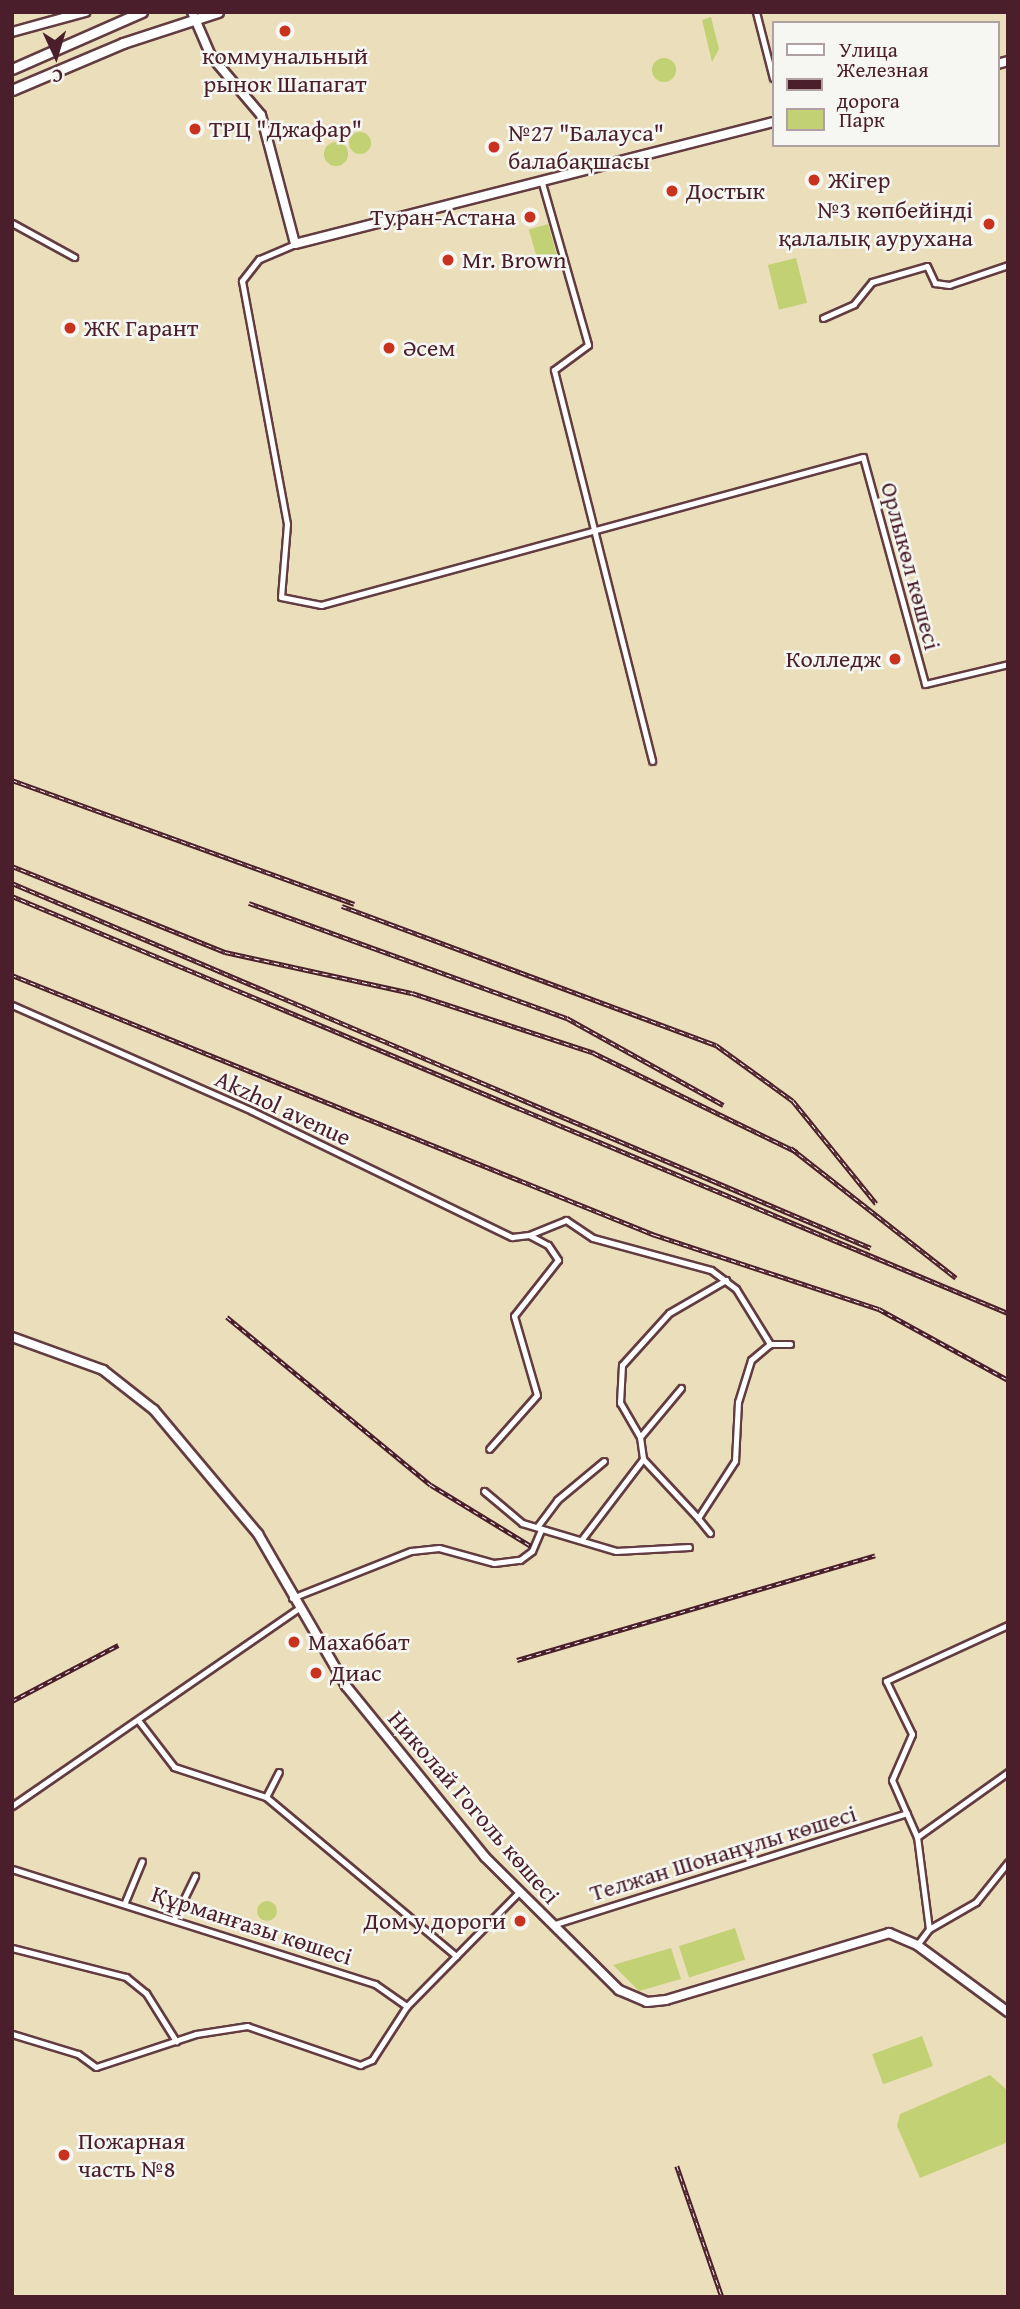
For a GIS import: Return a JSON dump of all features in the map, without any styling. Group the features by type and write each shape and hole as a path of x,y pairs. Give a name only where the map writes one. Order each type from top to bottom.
{"main road":[{"path":"12,32 85,12"},
{"path":"12,69 142,12"},
{"path":"12,90 193,15 218,12"},
{"path":"193,15 219,67 261,115 295,244 772,122"},
{"name":"Николай Гоголь көшесі","path":"12,1337 103,1370 154,1410 258,1534 295,1604 346,1686 518,1893 619,1990 647,2002 898,1934 917,1945"},
{"path":"917,1945 1008,2012"}],"street":[{"path":"756,12 772,74"},
{"path":"542,183 588,345 554,370 652,761"},
{"path":"12,223 74,257"},
{"path":"295,244 248,267 242,289 287,524 281,597 321,605 594,529"},
{"path":"823,318 855,304 867,286 883,279 927,267 935,283 948,285 1008,265"},
{"name":"Орлыкөл көшесі","path":"594,529 863,457 925,684 1008,664"},
{"name":"Akzhol avenue","path":"12,1005 252,1111 512,1237 529,1235 537,1238 558,1260 514,1316 537,1395 489,1448"},
{"path":"529,1235 566,1220 593,1238 664,1253 726,1280 770,1344"},
{"path":"710,1533 643,1459 640,1437 620,1403 622,1365 670,1312 726,1280"},
{"path":"698,1518 731,1472 738,1402 754,1356 770,1344 790,1344"},
{"path":"640,1437 681,1388"},
{"path":"582,1539 643,1459"},
{"path":"12,1806 138,1720 295,1604 411,1551 439,1548 494,1563 520,1560 533,1551 539,1528 556,1500 604,1461"},
{"path":"484,1491 539,1528 643,1553 689,1548"},
{"path":"929,1929 917,1837 892,1780 912,1734 886,1681 1008,1625"},
{"path":"138,1720 174,1767 266,1797 456,1956"},
{"path":"266,1797 279,1772"},
{"path":"917,1837 1008,1772"},
{"name":"Телжан Шонанұлы көшесі","path":"550,1926 907,1813"},
{"path":"125,1902 142,1861"},
{"path":"917,1945 929,1929 976,1902 1008,1862"},
{"name":"Құрманғазы көшесі","path":"12,1869 175,1917 375,1984 407,2006"},
{"path":"175,1917 194,1876"},
{"path":"12,2034 78,2054 96,2067 176,2041 247,2026 360,2064 372,2060 407,2006 518,1893"},
{"path":"12,1948 126,1977 146,1993 176,2041"}],"green space":[{"path":"711,17 719,49 712,62 702,20"},
{"path":"664,58 673,61 676,70 673,79 664,82 655,79 652,70 655,61"},
{"path":"360,132 368,135 371,143 368,151 360,154 352,151 349,143 352,135"},
{"path":"336,142 347,149 348,154 341,165 336,166 325,159 324,154 331,143"},
{"path":"548,224 559,263 540,269 529,230"},
{"path":"796,258 807,303 779,310 768,265"},
{"path":"267,1901 274,1904 277,1911 274,1918 267,1921 260,1918 257,1911 260,1904"},
{"path":"735,1928 745,1959 689,1978 679,1946"},
{"path":"671,1948 681,1979 639,1991 613,1965"},
{"path":"922,2036 933,2066 883,2084 872,2054"},
{"path":"990,2075 1008,2091 1008,2142 920,2178 897,2126 900,2114"}],"railway":[{"path":"12,780 354,904"},
{"path":"12,866 225,952 412,993 594,1053 797,1152"},
{"path":"12,883 871,1248"},
{"path":"12,896 1008,1313"},
{"path":"249,903 567,1018 723,1105"},
{"path":"342,906 716,1045 793,1101 876,1203"},
{"path":"12,975 655,1235 879,1309 1008,1380"},
{"path":"791,1148 956,1278"},
{"path":"227,1317 431,1485 531,1546"},
{"path":"517,1660 875,1555"},
{"path":"12,1701 118,1645"},
{"path":"677,2166 722,2297"}],"place":[{"name":"коммунальный рынок Шапагат","path":"285,31"},
{"name":"ТРЦ \"Джафар\"","path":"195,129"},
{"name":"№27 \"Балауса\" балабақшасы","path":"494,147"},
{"name":"Жiгер","path":"814,180"},
{"name":"Достык","path":"672,191"},
{"name":"Туран-Астана","path":"530,217"},
{"name":"№3 көпбейінді қалалық аурухана","path":"989,224"},
{"name":"Mr. Brown","path":"448,260"},
{"name":"ЖК Гарант","path":"70,328"},
{"name":"Әсем","path":"389,348"},
{"name":"Колледж","path":"895,659"},
{"name":"Махаббат","path":"294,1642"},
{"name":"Диас","path":"316,1673"},
{"name":"Дом у дороги","path":"520,1921"},
{"name":"Пожарная часть №8","path":"64,2155"}]}
